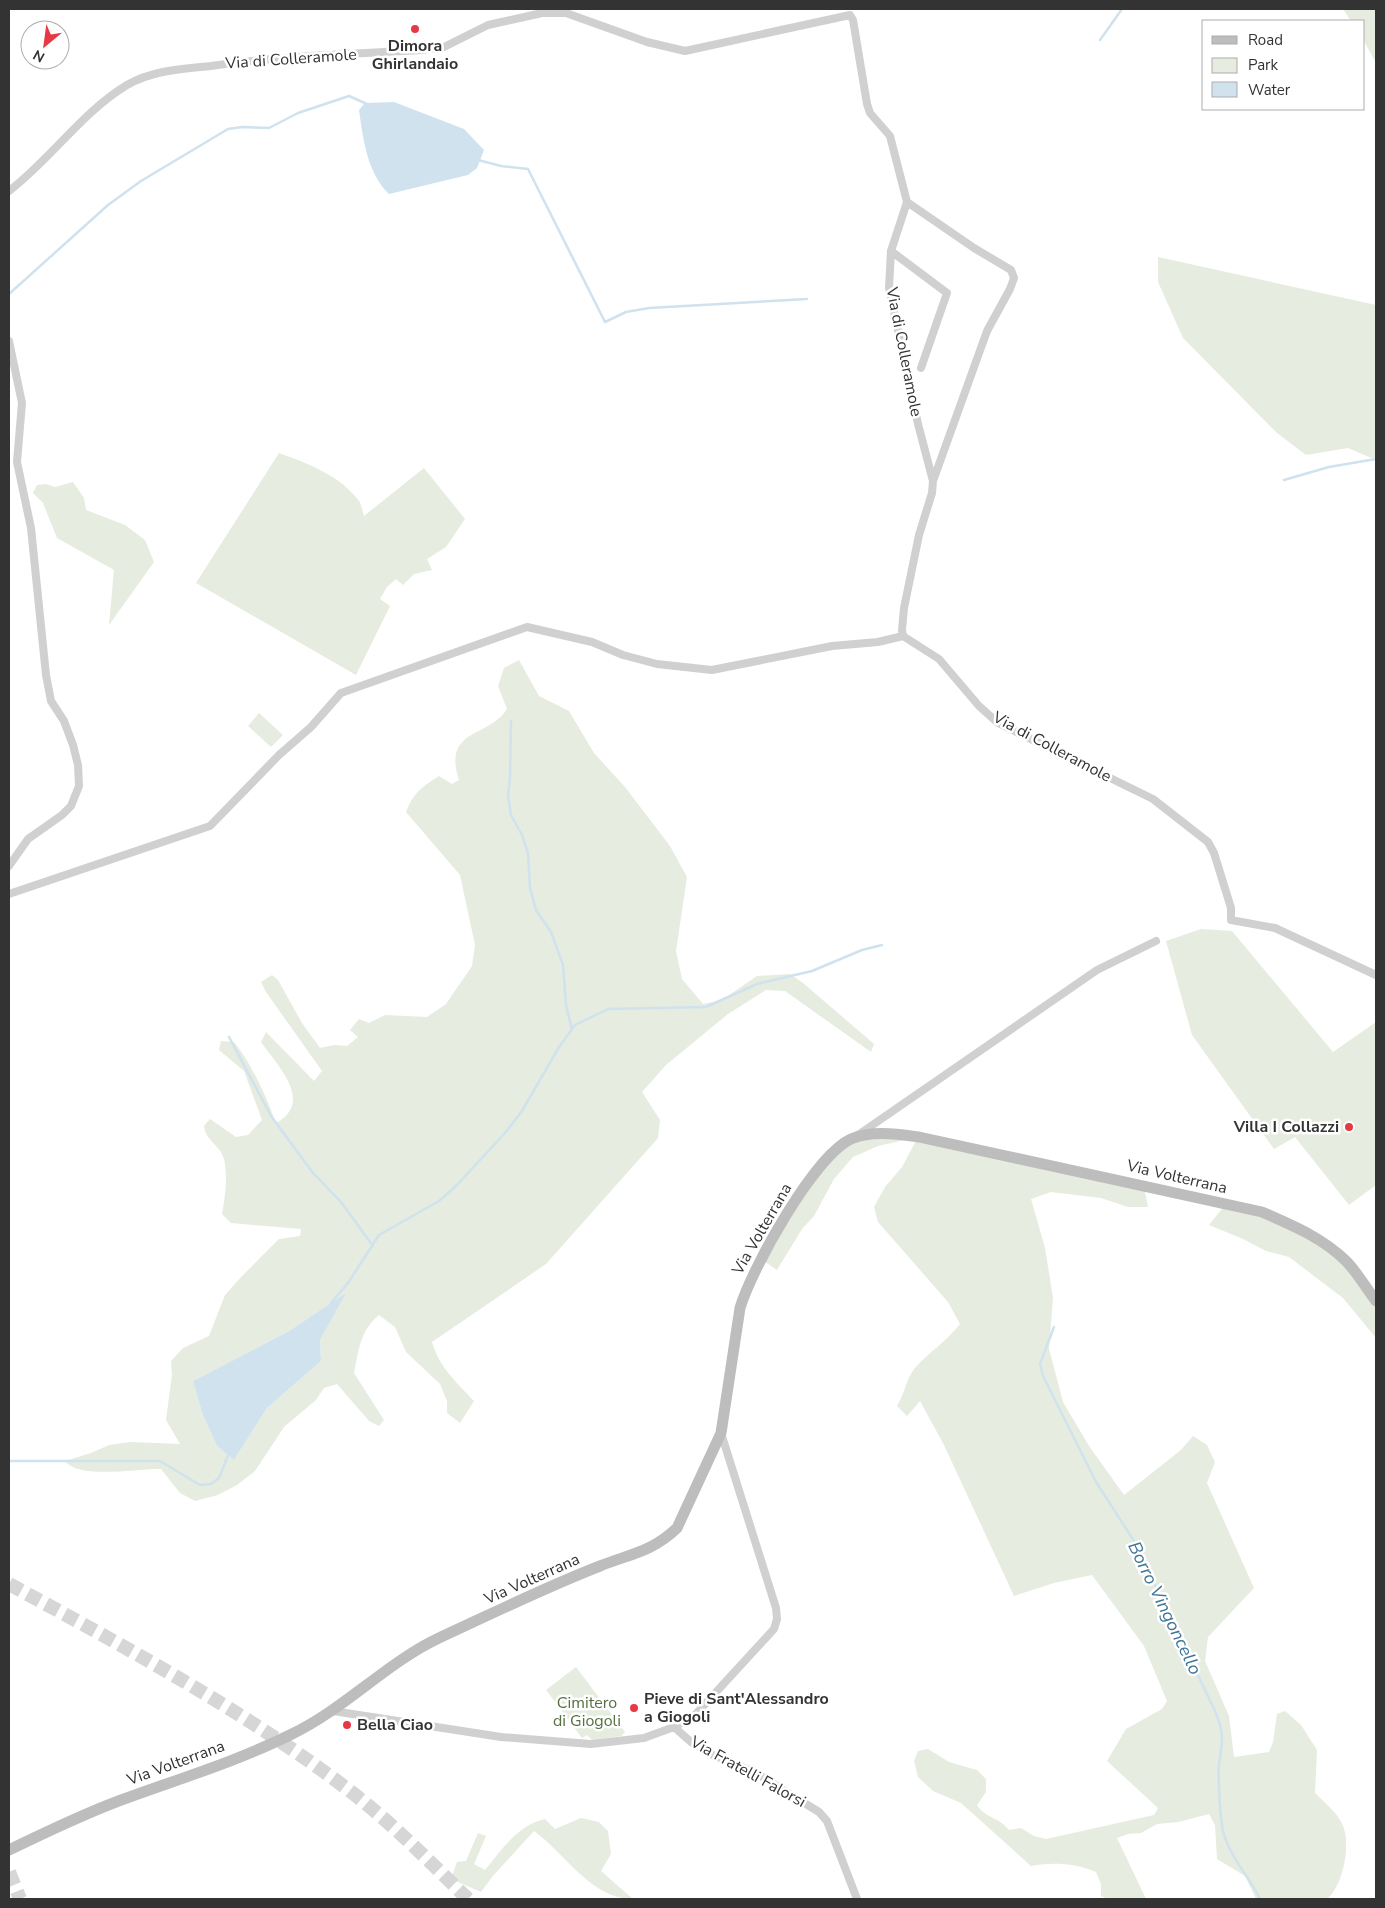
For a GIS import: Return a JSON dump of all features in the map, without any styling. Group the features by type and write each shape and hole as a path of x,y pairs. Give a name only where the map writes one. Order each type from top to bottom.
{"main road":[{"name":"Via Volterrana","path":"9,1850 114,1802 252,1754 295,1733 333,1711 401,1659 438,1638 600,1566 648,1550 665,1539 677,1528 709,1463 721,1433 740,1308 746,1288 794,1204 819,1165 834,1150 852,1139 874,1134 919,1137 1262,1212 1293,1225 1330,1247 1347,1262 1376,1301"}],"street":[{"name":"Via di Colleramole","path":"9,191 26,178 104,101 127,85 151,73 272,58 422,50 444,47 488,25 542,13 566,13 647,42 685,51 851,12 867,104 870,113 890,136 908,202 891,250 889,288 918,424 933,482 932,493 919,535 908,590 902,630 904,636 939,659 979,706 998,723 1153,799 1208,842 1214,853 1231,908 1230,920 1274,928 1376,975"},
{"path":"908,202 974,248 1011,270 1014,278 987,331 933,482"},
{"path":"891,250 947,293 921,368"},
{"path":"9,341 22,403 17,462 31,528 46,675 51,701 64,721 73,745 78,764 78,786 76,798 71,806 62,815 28,839 9,866"},
{"path":"9,894 210,826 279,755 311,727 341,693 527,627 592,642 623,655 657,664 712,670 832,646 878,642 904,636"},
{"name":"Via Volterrana","path":"852,1139 1097,970 1156,940"},
{"path":"333,1711 501,1737 591,1744 644,1738 674,1727 695,1715 774,1629 777,1619 721,1433"},
{"name":"Via Fratelli Falorsi","path":"674,1727 691,1742 713,1755 756,1773 819,1812 827,1821 857,1899"}],"green space":[{"path":"1343,9 1376,9 1376,63 1365,43 1365,20 1350,20"},
{"path":"1158,257 1376,305 1376,460 1348,448 1306,455 1277,433 1183,338 1158,282"},
{"path":"279,453 323,471 343,484 361,504 364,516 424,468 465,519 446,547 427,559 432,570 414,574 403,585 396,579 387,587 380,599 390,606 356,675 196,583"},
{"path":"73,482 84,498 86,510 125,525 145,540 154,562 109,625 114,570 57,538 43,503 33,493 37,485 46,484 55,487"},
{"path":"519,660 539,696 569,711 594,753 625,787 670,846 687,877 676,951 682,979 703,1004 722,1000 757,976 790,974 874,1044 871,1052 785,991 766,990 728,1014 666,1065 642,1092 660,1120 658,1138 546,1264 432,1342 444,1367 474,1401 460,1423 447,1413 447,1401 440,1384 406,1352 395,1327 379,1315 364,1334 354,1373 384,1420 379,1426 369,1421 337,1384 324,1388 316,1400 284,1427 255,1471 237,1485 218,1495 195,1501 180,1493 161,1469 95,1472 72,1467 65,1461 109,1445 130,1442 180,1444 166,1420 172,1375 171,1361 183,1348 209,1336 225,1295 279,1239 300,1236 301,1229 231,1223 222,1214 226,1180 224,1159 220,1150 207,1135 204,1126 210,1119 236,1137 248,1135 262,1120 244,1071 219,1050 221,1041 234,1042 241,1051 258,1081 276,1123 287,1114 292,1105 293,1094 283,1072 261,1042 266,1032 314,1081 322,1071 266,992 261,982 272,975 278,980 302,1023 320,1048 334,1045 347,1046 358,1037 350,1030 359,1019 369,1023 385,1015 427,1017 446,1004 472,966 475,945 460,875 406,812 411,800 419,791 439,776 452,784 459,780 455,763 457,751 462,742 490,725 507,709 498,686 504,668","holes":["345,1294 320,1340 321,1361 267,1408 234,1460 217,1446 202,1413 193,1381 289,1331"]},
{"path":"259,713 283,735 271,747 248,726"},
{"path":"1201,929 1232,931 1333,1052 1376,1022 1376,1185 1349,1205 1295,1137 1274,1149 1192,1035 1166,941"},
{"path":"874,1134 919,1137 1144,1187 1148,1207 1128,1207 1101,1198 1051,1192 1031,1199 1045,1248 1053,1298 1049,1349 1063,1402 1089,1446 1124,1495 1181,1450 1193,1436 1207,1445 1215,1462 1207,1483 1254,1588 1208,1637 1205,1661 1229,1716 1234,1757 1269,1752 1273,1742 1277,1714 1285,1711 1301,1725 1317,1750 1315,1793 1331,1808 1341,1821 1346,1844 1346,1854 1341,1875 1333,1893 1327,1899 1256,1899 1245,1876 1217,1859 1215,1825 1209,1814 1178,1822 1157,1824 1141,1833 1128,1834 1117,1838 1146,1899 1108,1899 1101,1896 1101,1884 1096,1872 1064,1864 1031,1866 961,1803 933,1791 918,1777 914,1761 918,1751 928,1749 949,1762 977,1770 986,1779 986,1792 977,1805 980,1809 1001,1822 1009,1830 1021,1828 1034,1836 1046,1839 1154,1815 1158,1808 1107,1761 1126,1729 1162,1709 1167,1701 1144,1646 1092,1575 1054,1583 1014,1596 944,1445 920,1401 907,1416 897,1406 915,1368 960,1324 948,1302 878,1222 874,1207 885,1187 902,1167 918,1137 878,1146 853,1157 834,1179 814,1216 802,1229 777,1270 761,1259 800,1192 825,1160 839,1147 852,1139"},
{"path":"1225,1205 1262,1212 1331,1247 1376,1301 1376,1338 1343,1298 1289,1257 1266,1251 1209,1225"},
{"name":"Cimitero di Giogoli","path":"576,1667 625,1732 621,1736 592,1740 587,1735 582,1738 546,1690"},
{"path":"581,1818 599,1822 608,1831 611,1854 601,1871 633,1899 618,1897 604,1892 592,1884 534,1831 492,1877 481,1892 451,1879 457,1862 466,1861 478,1833 486,1836 474,1864 485,1870 511,1839 535,1822 545,1819 555,1829"}],"water":[{"path":"394,102 464,129 484,150 477,168 468,175 389,194 376,176 367,155 359,110 365,103"},
{"path":"346,1293 320,1340 321,1361 267,1408 234,1460 217,1446 202,1413 193,1381 289,1331"}],"waterway":[{"path":"1100,40 1122,9"},
{"path":"9,294 108,205 141,181 228,129 242,127 269,128 298,113 349,96 367,104"},
{"path":"478,160 501,166 528,169 605,322 626,312 649,308 807,299"},
{"path":"1284,480 1329,467 1376,459"},
{"path":"511,721 508,795 511,815 522,835 528,853 530,888 536,910 551,932 563,965 566,1005 572,1030"},
{"path":"331,1303 348,1283 379,1235 439,1201 456,1186 505,1133 522,1111 559,1047 575,1025 608,1009 706,1007 757,984 812,971 862,950 882,945"},
{"path":"229,1037 271,1116 313,1173 341,1202 373,1246"},
{"name":"Borro Vingoncello","path":"1054,1327 1040,1364 1043,1376 1096,1482 1134,1541 1216,1713 1222,1734 1219,1780 1223,1831 1234,1857 1260,1899"},
{"path":"9,1461 160,1461 200,1485 211,1484 219,1478 229,1453"}],"tunnel":[{"path":"9,1584 186,1682 313,1764 384,1819 468,1899"},
{"path":"9,1872 20,1899"}],"place":[{"name":"Dimora Ghirlandaio","path":"415,29"},
{"name":"Villa I Collazzi","path":"1349,1127"},
{"name":"Pieve di Sant'Alessandro a Giogoli","path":"634,1708"},
{"name":"Bella Ciao","path":"347,1725"}]}
